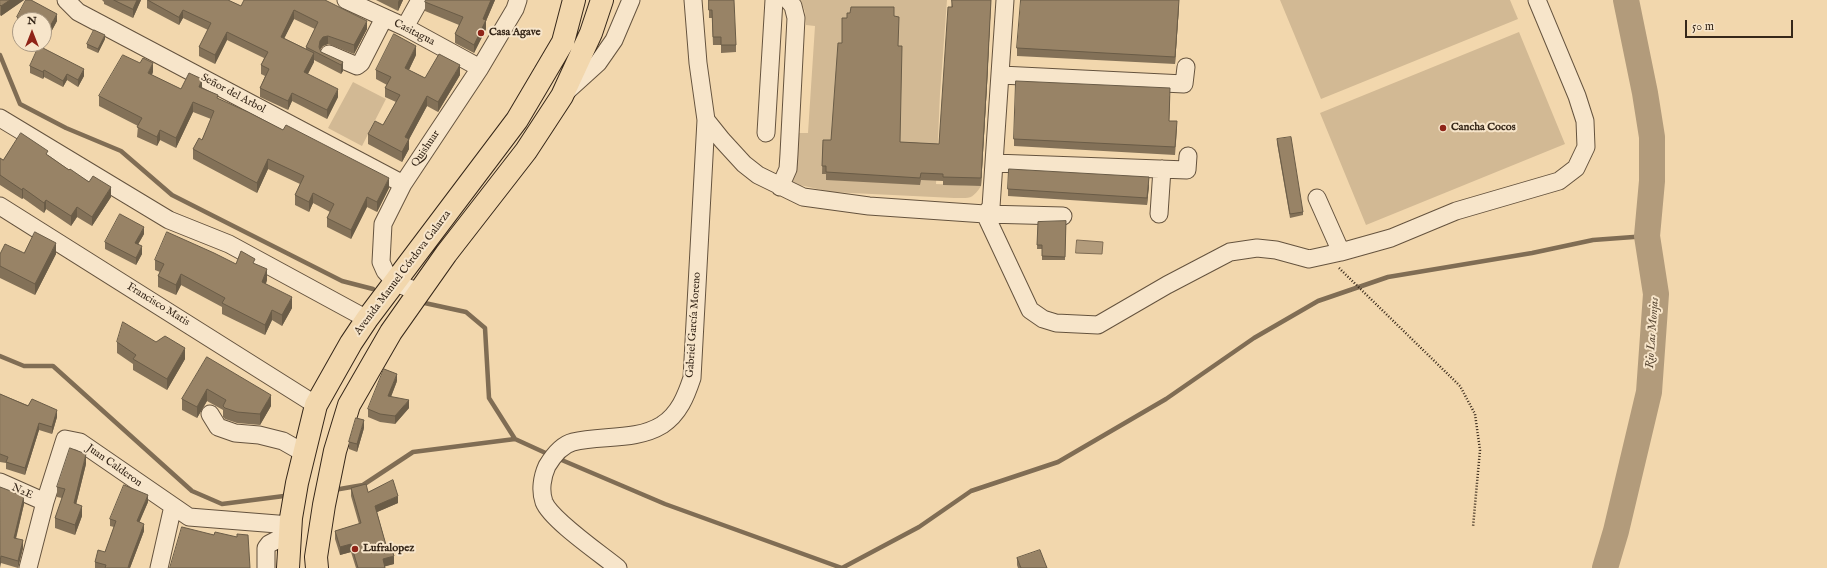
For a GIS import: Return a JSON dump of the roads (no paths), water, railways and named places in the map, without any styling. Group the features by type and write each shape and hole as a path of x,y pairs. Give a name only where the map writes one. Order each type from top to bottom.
{"main road":[{"name":"Avenida Manuel Córdova Galarza","path":"288,568 290,529 304,453 316,405 351,343 367,320 517,120 563,42 574,0"},
{"name":"Avenida Manuel Córdova Galarza","path":"317,568 316,557 324,505 335,451 349,405 391,332 446,254 526,151 562,96 591,34 602,0"},
{"path":"427,239 428,244 433,251 446,254"}],"street":[{"name":"Señor del Arbol","path":"66,0 78,12 403,184"},
{"name":"Casitagua","path":"346,0 405,27 480,68"},
{"path":"405,27 420,0"},
{"name":"Quishuar","path":"419,292 396,283 385,271 381,262 383,224 403,184 480,68 515,9 518,0"},
{"path":"562,96 598,63 614,40 631,0"},
{"name":"Gabriel García Moreno","path":"618,568 567,528 548,508 542,495 542,480 549,462 559,450 572,442 639,433 662,424 680,407 692,378 706,120 698,63 693,0"},
{"path":"766,133 774,0"},
{"path":"780,187 788,169 796,18 793,6 788,0"},
{"path":"985,214 991,207 1005,0"},
{"path":"985,214 1030,310 1043,319 1056,323 1098,326 1180,278 1230,252 1257,248 1276,250 1309,259 1334,254 1391,238 1456,211 1559,180 1576,168 1586,147 1585,120 1577,96 1537,0"},
{"path":"329,54 356,66 361,63 384,18"},
{"path":"1001,75 1184,84 1186,67"},
{"path":"0,118 169,220 229,244 367,320"},
{"path":"706,120 744,164 758,175 803,197 869,206 985,214 1063,216"},
{"path":"994,163 1187,170 1188,156"},
{"path":"1159,214 1162,169"},
{"path":"1317,198 1334,254"},
{"name":"Francisco Matis","path":"0,206 316,405"},
{"path":"210,414 218,427 235,433 258,435 283,441 304,453"},
{"name":"Juan Calderon","path":"28,568 45,502 65,439 80,442 189,517 290,529"},
{"name":"N2E","path":"0,482 45,502"},
{"path":"159,568 173,506"},
{"path":"266,568 266,548 269,544 290,529"}],"waterway":[{"name":"Rio Las Monjas","path":"1605,568 1616,531 1649,392 1656,294 1647,236 1652,181 1652,137 1645,93 1626,0"},
{"path":"0,55 20,104 66,128 121,151 172,195 342,281 373,289"},
{"path":"842,568 919,527 971,491 1058,462 1166,399 1254,338 1318,301 1388,277 1532,253 1593,240 1647,236"},
{"path":"420,302 466,312 485,328 489,398 515,439 550,455"},
{"path":"0,356 24,366 53,366 192,491 222,504 284,496"},
{"path":"334,490 363,485 413,452 515,439"},
{"path":"557,458 665,504 842,568"}],"place":[{"name":"Casa Agave","path":"481,33"},
{"name":"Cancha Cocos","path":"1443,128"},
{"name":"Lufralopez","path":"355,549"}]}
